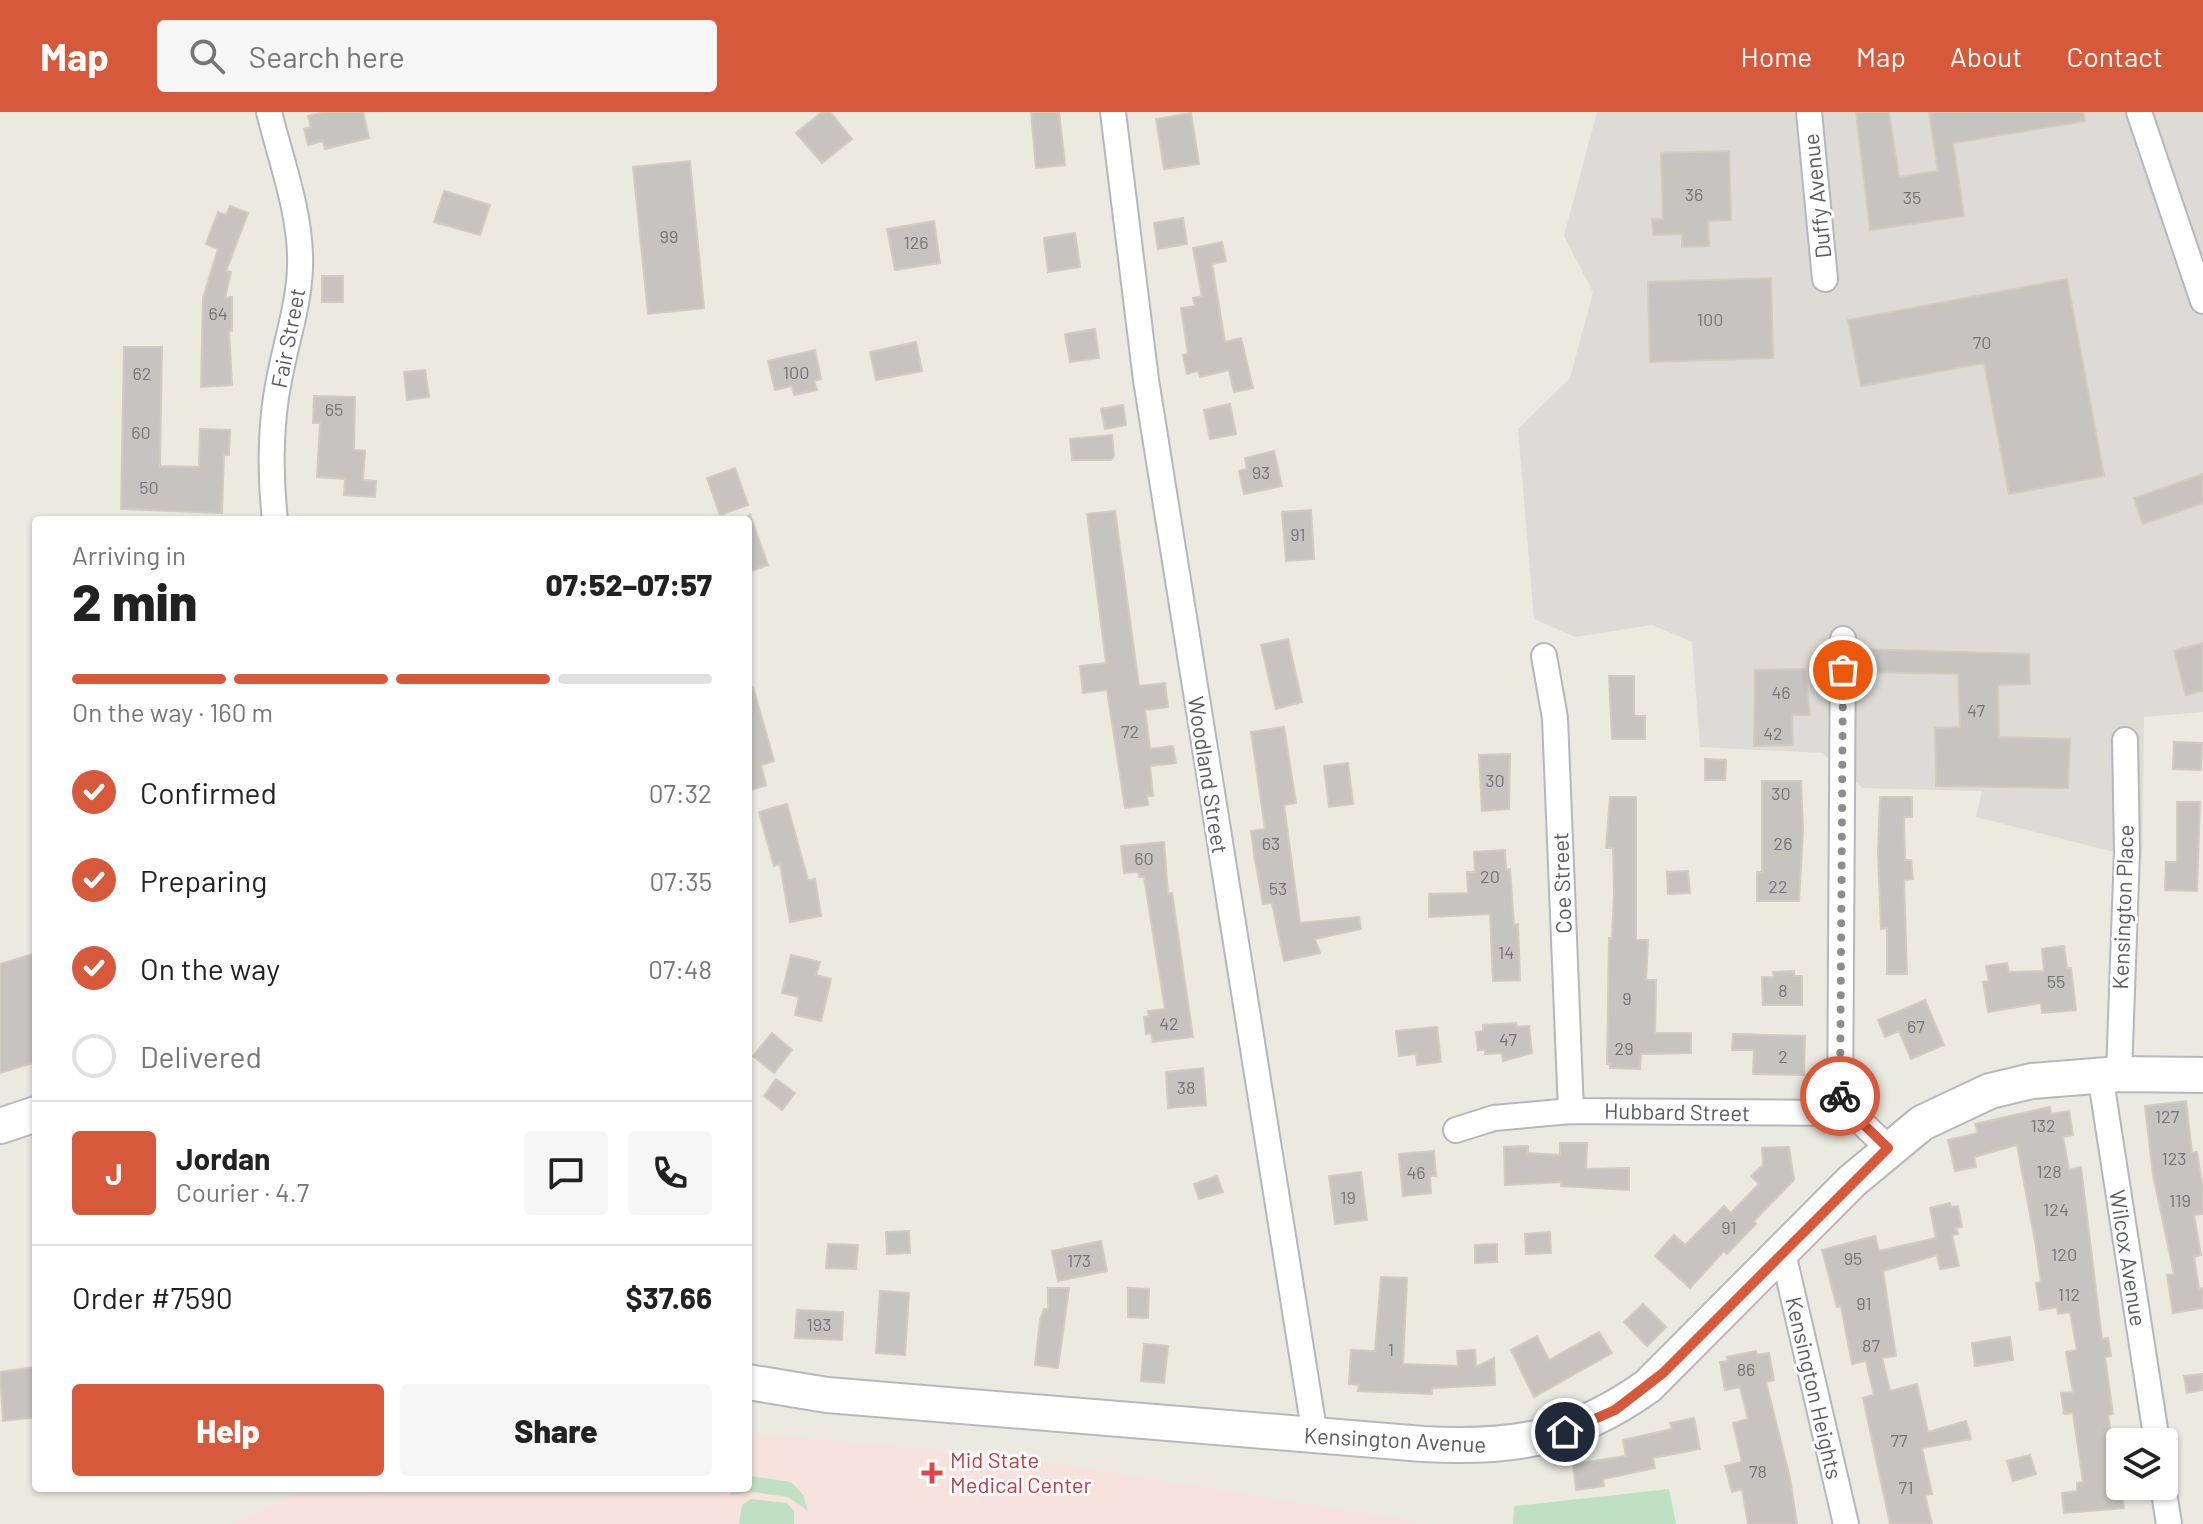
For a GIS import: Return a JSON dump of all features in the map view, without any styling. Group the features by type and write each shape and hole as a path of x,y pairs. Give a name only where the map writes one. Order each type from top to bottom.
{"main road":[{"name":"Kensington Avenue","path":"752,1383 827,1395 1315,1436 1464,1447 1518,1443 1583,1426 1615,1410 1648,1386 1888,1148 1933,1117 1990,1091 2032,1081 2110,1074 2203,1075"},
{"path":"0,1126 32,1115"}],"street":[{"name":"Fair Street","path":"269,112 297,230 300,263 299,291 278,383 273,464 275,516"},
{"name":"Woodland Street","path":"1113,112 1150,410 1315,1436"},
{"name":"Duffy Avenue","path":"1809,112 1825,279"},
{"path":"2139,112 2203,301"},
{"path":"1843,639 1840,1113 1859,1120 1888,1148"},
{"name":"Coe Street","path":"1544,656 1555,718 1571,1111"},
{"name":"Kensington Place","path":"2110,1074 2127,851 2125,740"},
{"name":"Wilcox Avenue","path":"2110,1074 2155,1428"},
{"name":"Hubbard Street","path":"1456,1130 1494,1118 1571,1111 1840,1113"},
{"name":"Kensington Heights","path":"1783,1253 1846,1524"},
{"path":"2165,1500 2169,1524"}],"shaded area":[{"path":"1597,112 2203,112 2203,712 2144,717 2142,859 1976,817 1982,791 1863,788 1822,753 1700,747 1692,642 1652,625 1575,637 1534,619 1518,429 1570,378 1593,292 1564,236"},
{"name":"Mid State Medical Center","path":"752,1433 1023,1458 1430,1524 233,1524 297,1492 752,1492"}],"green space":[{"path":"752,1476 791,1482 803,1495 808,1511 788,1497 754,1492 730,1495 731,1492 752,1492"},
{"path":"1669,1489 1676,1524 1513,1524 1514,1506"},
{"path":"751,1499 787,1503 794,1511 794,1524 739,1524 742,1505"}],"building":[{"path":"324,112 363,112 369,138 325,149 323,141 308,145 304,129 311,127 308,116"},
{"path":"822,112 830,112 852,139 822,163 796,133"},
{"path":"1031,112 1059,112 1065,165 1036,168"},
{"path":"1856,112 1889,112 1899,177 1938,171 1929,112 2084,112 2085,121 1953,143 1964,216 1870,230"},
{"path":"1191,113 1199,164 1164,169 1156,119"},
{"path":"1729,151 1731,220 1708,221 1709,246 1682,247 1682,234 1653,235 1652,219 1663,219 1661,153"},
{"path":"690,161 704,308 648,314 633,167"},
{"path":"444,191 490,205 480,235 434,222"},
{"path":"230,206 248,213 226,271 231,272 225,298 232,297 232,331 229,331 232,385 201,387 203,298 218,249 206,244 218,212 226,215"},
{"path":"1183,218 1187,244 1158,249 1154,223"},
{"path":"934,221 940,263 895,270 887,229"},
{"path":"1075,233 1080,267 1048,272 1044,238"},
{"path":"1222,242 1226,261 1212,264 1225,342 1241,338 1253,388 1234,392 1229,370 1200,377 1198,371 1187,374 1183,355 1188,354 1181,308 1195,306 1193,298 1202,296 1193,248"},
{"path":"322,276 343,276 343,302 322,302"},
{"path":"1771,278 1773,358 1650,362 1648,282"},
{"path":"2067,279 2104,476 2009,494 1984,363 1861,386 1848,320"},
{"path":"1095,329 1099,358 1070,362 1065,334"},
{"path":"916,342 922,371 876,380 870,352"},
{"path":"124,347 162,347 160,466 199,467 200,429 230,430 229,455 224,455 222,513 121,509"},
{"path":"815,350 821,379 814,381 817,390 794,395 792,386 775,390 768,361"},
{"path":"425,370 429,397 407,400 404,372"},
{"path":"314,396 355,397 354,450 365,451 363,480 376,481 375,497 344,495 345,479 317,477 320,423 313,423"},
{"path":"1230,404 1236,434 1210,439 1204,410"},
{"path":"1123,405 1126,425 1105,429 1101,409"},
{"path":"1112,435 1114,456 1111,460 1072,460 1070,439"},
{"path":"1274,451 1282,486 1244,494 1239,471 1247,469 1245,458"},
{"path":"735,468 748,505 720,515 707,478"},
{"path":"2203,474 2203,503 2143,524 2134,498"},
{"path":"1311,510 1314,559 1286,561 1282,512"},
{"path":"1115,511 1139,686 1165,683 1168,707 1145,710 1150,749 1173,746 1176,763 1150,766 1153,796 1147,796 1148,805 1125,808 1107,690 1083,693 1080,666 1106,663 1087,514"},
{"path":"752,521 768,565 752,571"},
{"path":"1288,639 1302,702 1276,709 1261,645"},
{"path":"2203,643 2203,691 2186,695 2174,651"},
{"path":"1858,649 2029,654 2030,684 1998,685 1999,737 2070,739 2068,788 1936,786 1935,728 1960,727 1958,674 1858,672"},
{"path":"1805,669 1810,715 1792,715 1793,745 1754,746 1755,670"},
{"path":"1609,676 1634,676 1634,716 1645,716 1645,739 1612,739"},
{"path":"752,687 774,761 761,765 766,785 752,790"},
{"path":"1284,727 1296,803 1284,805 1300,923 1359,917 1361,929 1315,939 1320,953 1284,961 1272,903 1263,904 1255,860 1251,831 1265,829 1251,732"},
{"path":"2174,742 2202,743 2201,770 2173,769"},
{"path":"1510,754 1509,809 1482,811 1479,755"},
{"path":"1705,759 1726,760 1725,780 1705,780"},
{"path":"1348,763 1353,804 1329,807 1324,766"},
{"path":"1762,781 1801,781 1803,830 1799,901 1757,901 1757,872 1762,872"},
{"path":"1610,797 1636,797 1636,940 1648,940 1646,980 1656,980 1655,1033 1691,1033 1691,1053 1641,1054 1640,1069 1610,1068 1607,1064 1609,938 1612,938 1614,892 1613,848 1606,848"},
{"path":"1880,797 1912,797 1912,817 1904,817 1905,860 1911,860 1913,879 1904,880 1907,974 1887,974 1887,928 1881,929 1878,853"},
{"path":"2177,802 2200,802 2197,891 2165,890 2166,862 2177,862"},
{"path":"787,804 808,880 815,879 821,916 790,922 780,864 774,866 759,812"},
{"path":"1164,842 1168,894 1172,893 1193,1037 1153,1042 1151,1033 1146,1034 1144,1017 1149,1016 1148,1011 1165,1009 1144,877 1139,877 1138,872 1124,873 1121,846"},
{"path":"1505,850 1506,870 1510,869 1514,925 1518,924 1520,980 1493,981 1490,914 1429,917 1429,894 1468,893 1467,872 1475,872 1474,852"},
{"path":"1688,871 1690,893 1668,894 1667,872"},
{"path":"2064,946 2067,968 2071,968 2076,1010 2042,1013 2041,1003 1988,1012 1983,982 1989,981 1986,966 2007,963 2009,972 2044,971 2042,949"},
{"path":"32,954 32,1063 0,1073 0,964"},
{"path":"791,955 820,962 816,975 831,979 821,1021 795,1015 799,997 782,993"},
{"path":"1794,971 1794,976 1802,976 1802,1005 1763,1005 1762,977 1774,977 1773,972"},
{"path":"1925,1000 1944,1045 1911,1059 1899,1031 1885,1037 1878,1020"},
{"path":"1516,1023 1517,1027 1529,1026 1532,1053 1503,1061 1502,1053 1485,1054 1485,1050 1478,1050 1476,1032 1483,1031 1483,1025"},
{"path":"1437,1027 1441,1062 1417,1065 1416,1054 1399,1056 1396,1031"},
{"path":"772,1033 792,1050 774,1073 753,1056"},
{"path":"1733,1034 1805,1036 1804,1075 1753,1074 1754,1050 1732,1050"},
{"path":"1203,1068 1206,1105 1168,1108 1166,1072"},
{"path":"776,1079 795,1093 782,1110 764,1096"},
{"path":"2186,1101 2192,1153 2197,1152 2203,1189 2203,1214 2194,1215 2201,1255 2194,1257 2199,1289 2203,1288 2203,1308 2173,1313 2167,1275 2174,1274 2153,1175 2145,1106"},
{"path":"2050,1107 2051,1114 2069,1111 2073,1135 2063,1137 2069,1170 2081,1167 2102,1339 2108,1338 2111,1356 2105,1357 2113,1414 2108,1415 2110,1428 2106,1428 2106,1500 2123,1500 2124,1508 2064,1513 2062,1493 2077,1491 2077,1483 2083,1482 2073,1413 2064,1414 2061,1393 2073,1392 2066,1352 2077,1350 2070,1312 2058,1314 2057,1307 2040,1310 2036,1283 2041,1282 2017,1145 1974,1157 1976,1167 1955,1171 1948,1140 1978,1133 1975,1124"},
{"path":"1560,1143 1587,1143 1586,1169 1629,1168 1629,1190 1561,1186 1561,1182 1505,1185 1504,1147 1528,1146 1528,1153 1560,1155"},
{"path":"1789,1147 1794,1180 1754,1221 1756,1224 1727,1254 1724,1251 1690,1288 1655,1256 1674,1235 1685,1245 1724,1206 1731,1213 1759,1184 1751,1176 1763,1165 1762,1148"},
{"path":"1434,1151 1436,1176 1430,1176 1431,1193 1403,1196 1399,1154"},
{"path":"1361,1172 1367,1220 1335,1224 1329,1176"},
{"path":"1217,1176 1223,1192 1199,1199 1194,1184"},
{"path":"1950,1203 1951,1207 1958,1206 1962,1227 1956,1228 1958,1234 1952,1235 1959,1266 1940,1269 1937,1255 1883,1271 1896,1356 1882,1358 1890,1391 1917,1384 1928,1432 1966,1421 1971,1439 1922,1448 1932,1494 1925,1495 1932,1524 1890,1524 1863,1398 1874,1395 1866,1361 1852,1364 1841,1306 1837,1307 1822,1250 1875,1236 1879,1251 1936,1238 1930,1208"},
{"path":"909,1231 910,1253 887,1254 886,1232"},
{"path":"1550,1232 1551,1253 1526,1254 1525,1234"},
{"path":"1101,1241 1107,1271 1058,1281 1052,1251"},
{"path":"828,1244 858,1245 856,1269 826,1268"},
{"path":"1497,1244 1497,1262 1475,1263 1475,1245"},
{"path":"1381,1277 1407,1278 1403,1364 1458,1366 1457,1351 1475,1350 1476,1367 1494,1358 1495,1385 1432,1388 1432,1394 1358,1391 1359,1385 1349,1384 1351,1350 1375,1351"},
{"path":"1048,1288 1069,1288 1058,1368 1035,1365 1040,1320 1044,1309 1048,1309"},
{"path":"1128,1288 1149,1289 1148,1318 1128,1317"},
{"path":"880,1291 909,1293 905,1355 876,1353"},
{"path":"1643,1304 1666,1327 1647,1346 1624,1322"},
{"path":"797,1310 843,1312 842,1340 795,1338"},
{"path":"1599,1332 1612,1353 1534,1397 1511,1350 1537,1336 1549,1360"},
{"path":"2010,1337 2013,1360 1975,1366 1972,1343"},
{"path":"1144,1344 1168,1346 1164,1383 1141,1381"},
{"path":"1756,1351 1757,1355 1769,1353 1774,1380 1766,1382 1790,1478 1797,1524 1748,1524 1742,1489 1732,1492 1725,1466 1742,1462 1733,1423 1748,1419 1740,1387 1725,1390 1720,1362 1728,1361 1727,1357"},
{"path":"32,1368 32,1417 3,1421 0,1372"},
{"path":"2203,1374 2203,1390 2187,1393 2184,1376"},
{"path":"1694,1418 1700,1449 1653,1458 1655,1468 1603,1479 1604,1486 1576,1490 1573,1464 1626,1456 1623,1440 1672,1429 1670,1423"},
{"path":"2030,1455 2036,1474 2013,1481 2007,1461"}],"way so far":[{"path":"1840,1096 1843,670"}],"place":[{"name":"Mid State Medical Center","path":"932,1473"}],"route":[{"path":"1565,1432 1615,1410 1663,1373 1888,1148 1859,1120 1840,1113 1840,1096"}]}
